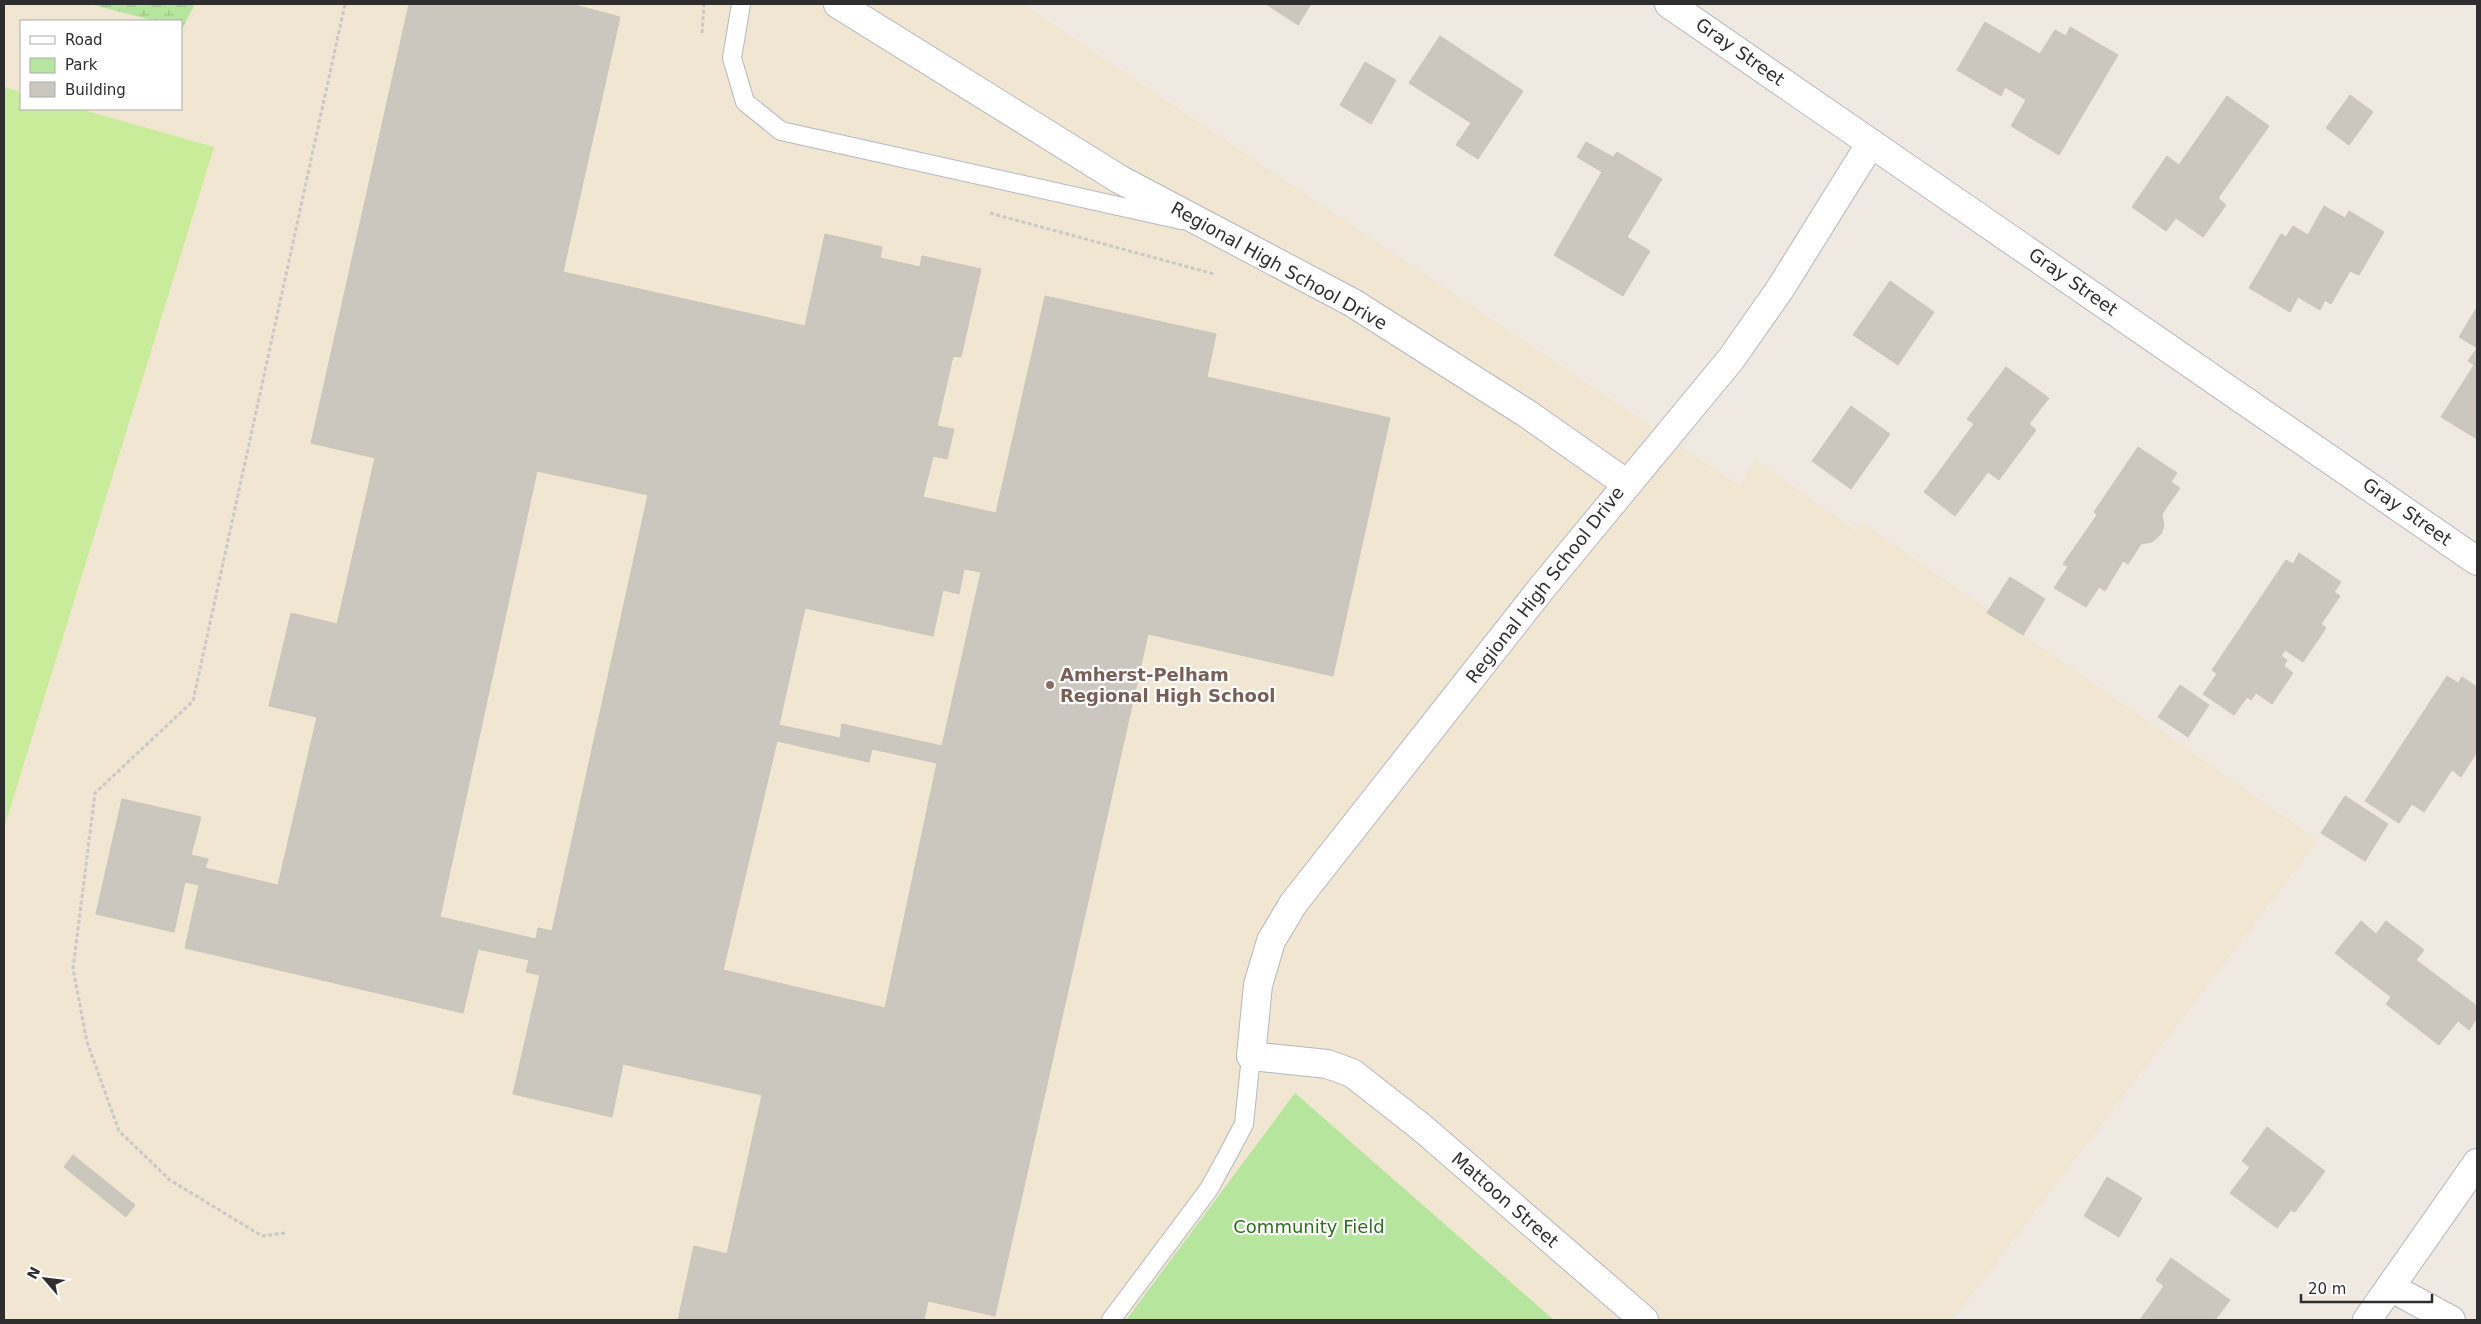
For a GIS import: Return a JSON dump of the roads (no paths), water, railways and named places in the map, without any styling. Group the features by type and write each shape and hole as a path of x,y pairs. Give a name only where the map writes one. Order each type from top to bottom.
{"street":[{"name":"Regional High School Drive","path":"838,4 1119,179 1353,302 1526,413 1627,484 1541,588 1293,904 1271,941 1258,984 1251,1056"},
{"name":"Gray Street","path":"1670,4 2477,561"},
{"path":"1627,484 1731,359 1780,289 1871,143"},
{"name":"Mattoon Street","path":"1251,1056 1327,1064 1352,1074 1421,1127 1644,1320"},
{"path":"2367,1320 2477,1163"},
{"path":"2390,1287 2451,1320"}],"lane":[{"path":"741,4 732,58 743,94 746,102 781,131 1208,226"},
{"name":"Regional High School Drive","path":"1111,1320 1209,1189 1226,1158 1244,1124 1251,1056"}],"place":[{"name":"Amherst-Pelham Regional High School","path":"1050,685"}],"park label":[{"name":"Community Field","path":"1309,1227"}]}
